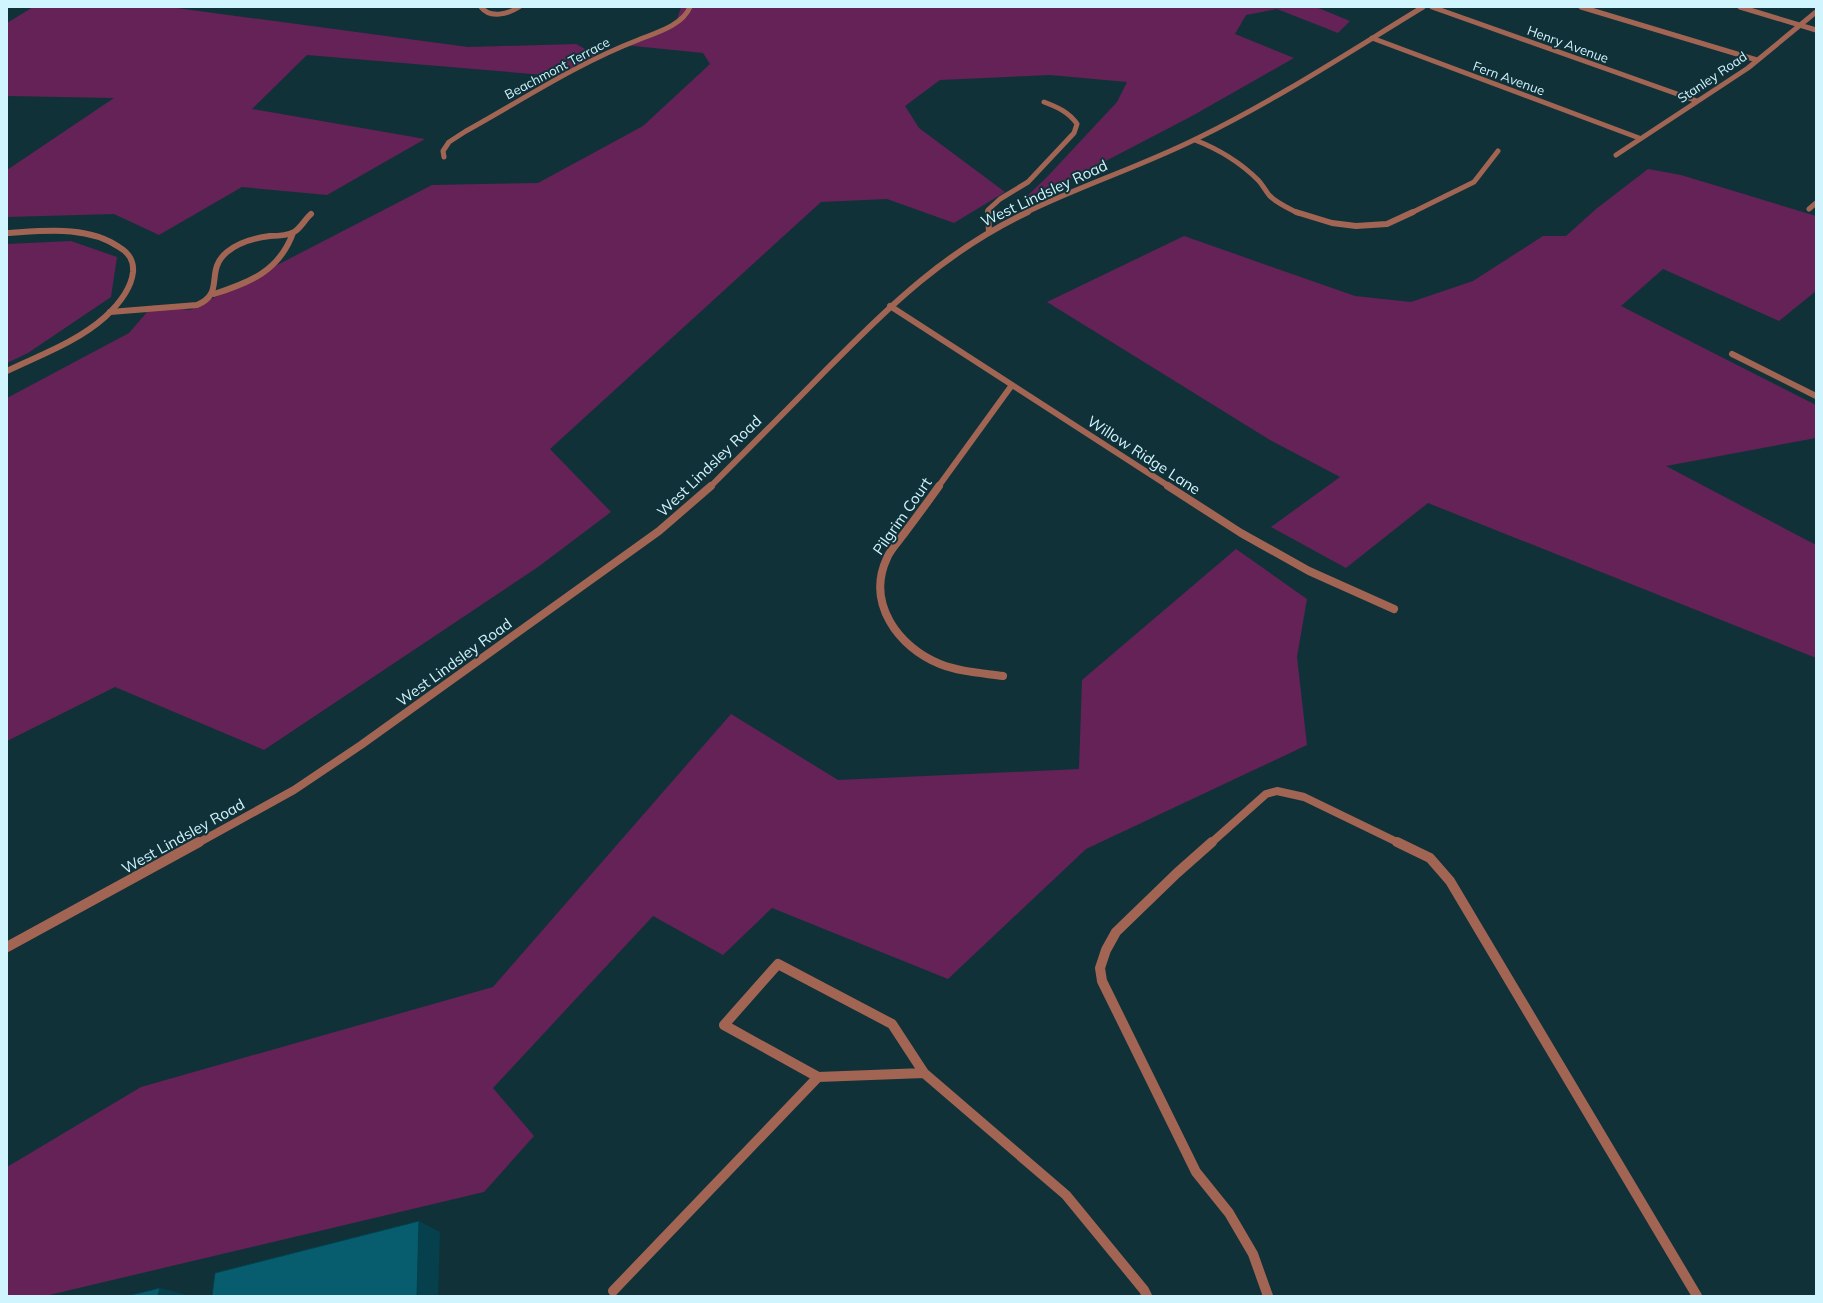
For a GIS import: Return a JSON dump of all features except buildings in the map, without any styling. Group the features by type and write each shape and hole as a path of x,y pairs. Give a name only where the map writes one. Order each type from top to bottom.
{"street":[{"path":"481,7 485,12 493,14 510,12 519,7"},
{"name":"Beachmont Terrace","path":"444,157 443,151 449,142 466,131 609,51 661,31 682,18 688,12 690,7"},
{"name":"West Lindsley Road","path":"7,947 294,790 380,732 646,540 703,494 890,306 944,261 989,232 1041,205 1196,140 1266,102 1423,7"},
{"name":"Henry Avenue","path":"1432,7 1697,101"},
{"path":"1581,7 1757,60"},
{"path":"1740,7 1816,30"},
{"name":"Stanley Road","path":"1616,155 1639,138 1757,60 1798,24 1816,12"},
{"name":"Fern Avenue","path":"1372,38 1639,138"},
{"path":"989,232 988,210 1000,199 1028,182 1074,133 1077,124 1073,117 1063,110 1044,102"},
{"path":"1196,140 1217,149 1238,163 1258,180 1270,196 1286,207 1306,216 1332,223 1356,226 1387,224 1474,182 1498,151"},
{"path":"1809,209 1816,203"},
{"path":"110,312 197,305 206,303 214,294 241,286 260,276 275,263 290,244 293,233 311,214"},
{"path":"7,233 40,231 92,234 108,239 119,245 134,263 133,276 128,291 110,312 99,322 79,335 7,371"},
{"path":"214,294 215,264 226,253 242,243 254,239 293,233"},
{"name":"Willow Ridge Lane","path":"890,306 1241,533 1309,571 1394,609"},
{"path":"1732,354 1816,396"},
{"name":"Pilgrim Court","path":"1003,676 941,664 924,656 909,646 896,634 888,620 879,595 879,582 887,557 1012,385"},
{"path":"1268,1296 1253,1254 1228,1214 1196,1172 1102,981 1100,968 1106,950 1116,932 1177,873 1266,794 1277,792 1304,797 1430,858 1440,868 1454,888 1697,1296"},
{"path":"924,1073 818,1077 724,1025 778,964 892,1024 924,1073 1066,1195 1144,1290 1147,1296"},
{"path":"613,1292 818,1077"}],"shaded area":[{"path":"33,7 169,7 468,47 576,44 596,55 557,76 307,55 252,109 425,139 327,195 242,187 159,235 114,214 7,217 7,170 114,98 7,96 7,23"},
{"path":"681,7 1316,7 1350,21 1338,33 1277,9 1246,15 1235,34 1294,58 1192,116 1077,176 1025,198 1047,177 1117,102 1127,82 1050,75 940,80 905,106 919,128 1005,192 954,223 887,199 821,202 550,449 611,512 538,567 264,750 115,687 7,741 7,398 129,333 153,305 190,310 432,185 538,183 643,126 710,64 703,53 624,45 676,23"},
{"path":"1648,169 1681,175 1816,216 1816,291 1779,321 1663,269 1621,306 1816,405 1816,438 1666,466 1816,545 1816,658 1428,503 1346,568 1271,527 1340,477 1270,440 1047,302 1184,236 1355,296 1411,302 1473,281 1543,236 1566,236 1596,209"},
{"path":"71,241 117,257 111,297 28,353 7,363 7,244"},
{"path":"1236,549 1307,599 1297,657 1307,745 1086,849 948,979 772,908 723,955 653,916 493,1088 534,1136 484,1192 45,1296 7,1296 7,1167 141,1087 493,987 731,714 838,780 1079,769 1082,680"}]}
